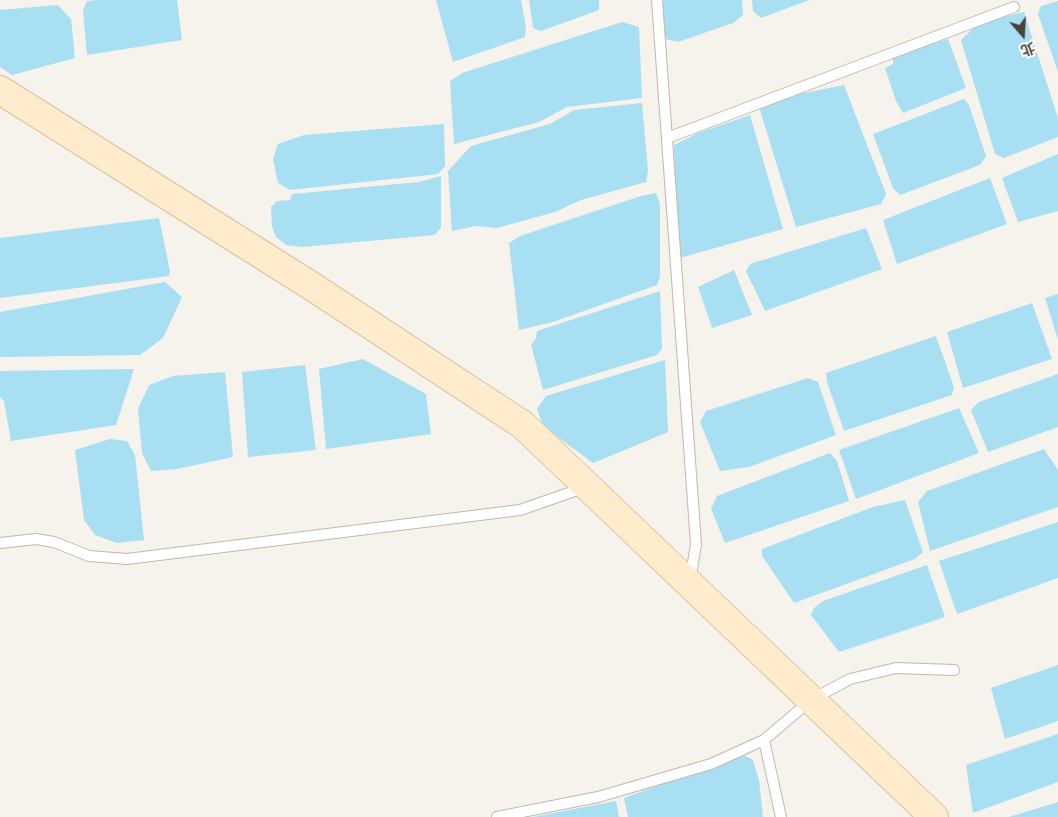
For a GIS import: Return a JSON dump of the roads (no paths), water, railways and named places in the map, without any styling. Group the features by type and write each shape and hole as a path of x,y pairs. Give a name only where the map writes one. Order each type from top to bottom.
{"street":[{"path":"0,90 313,287 523,425 934,817"}],"lane":[{"path":"657,0 696,544 690,584"},
{"path":"667,138 1014,8"},
{"path":"0,543 36,539 54,542 89,556 127,559 520,510 587,486"},
{"path":"497,817 598,797 711,764 764,740 811,700 850,679 896,668 954,670"},
{"path":"764,740 781,817"}],"water":[{"path":"177,0 182,40 87,55 83,11 87,1"},
{"path":"436,0 521,0 526,27 525,37 453,62"},
{"path":"529,0 599,0 599,10 541,31 533,28"},
{"path":"662,0 742,0 743,15 733,23 678,42 665,39"},
{"path":"752,0 809,0 761,18 753,11"},
{"path":"1058,1 1058,72 1038,14 1041,6"},
{"path":"58,5 71,19 75,58 12,75 0,67 0,10"},
{"path":"1024,12 1058,118 1058,137 1004,158 995,154 961,40 980,22"},
{"path":"622,22 639,27 642,98 567,107 539,122 454,144 450,81 462,73"},
{"path":"948,39 966,88 903,113 896,101 885,68 893,64 893,55"},
{"path":"844,85 886,194 881,204 796,227 759,107 789,96"},
{"path":"964,99 969,105 986,156 980,165 900,195 893,188 873,134"},
{"path":"642,103 648,171 646,182 581,200 555,212 497,228 476,226 452,231 448,171 471,146 550,124 574,110"},
{"path":"750,115 783,229 676,259 674,145 698,133"},
{"path":"444,124 445,166 438,174 290,190 278,183 273,159 278,144 304,135"},
{"path":"1058,154 1058,211 1018,222 1002,178"},
{"path":"441,176 441,228 435,235 302,247 286,245 276,237 272,226 271,207 277,201 290,200 292,194 419,182"},
{"path":"990,178 1007,224 897,264 883,220"},
{"path":"656,193 660,204 660,277 657,285 553,322 519,330 509,243 520,236 641,196"},
{"path":"159,218 170,271 169,276 0,298 0,238"},
{"path":"866,228 882,269 765,311 746,271 750,264"},
{"path":"734,270 752,315 712,328 698,287"},
{"path":"165,282 182,297 163,338 140,355 0,357 0,312"},
{"path":"660,291 662,349 657,355 543,390 531,345 536,338 537,331"},
{"path":"1058,294 1058,340 1045,298"},
{"path":"1032,303 1052,359 963,388 947,332"},
{"path":"936,336 954,387 952,395 844,431 827,382 826,373"},
{"path":"363,359 426,394 431,434 326,449 319,369"},
{"path":"665,360 668,432 593,463 543,426 537,409 546,396"},
{"path":"305,365 316,450 248,457 242,372"},
{"path":"134,369 116,425 11,441 4,401 0,397 0,371"},
{"path":"225,372 233,457 177,469 151,471 142,453 138,409 149,385 173,376"},
{"path":"1058,374 1058,427 988,452 971,410 979,402"},
{"path":"808,378 818,382 836,435 749,467 720,471 700,422 706,411"},
{"path":"959,408 979,453 856,499 839,450"},
{"path":"110,439 127,441 135,455 144,540 117,543 95,535 84,520 75,450"},
{"path":"1044,449 1058,470 1058,507 930,551 918,502 927,491"},
{"path":"830,453 837,461 849,501 725,543 711,509 717,496"},
{"path":"905,500 923,552 915,559 794,603 762,556 762,549 873,507"},
{"path":"1058,522 1058,578 957,614 939,561"},
{"path":"927,565 945,617 839,652 811,615 814,608 823,601"},
{"path":"1058,665 1058,721 1005,739 991,688"},
{"path":"1058,734 1058,782 973,813 966,765"},
{"path":"742,754 753,760 759,780 763,817 628,817 624,798"},
{"path":"616,801 619,817 533,817"},
{"path":"1058,802 1058,817 1009,817"}]}
